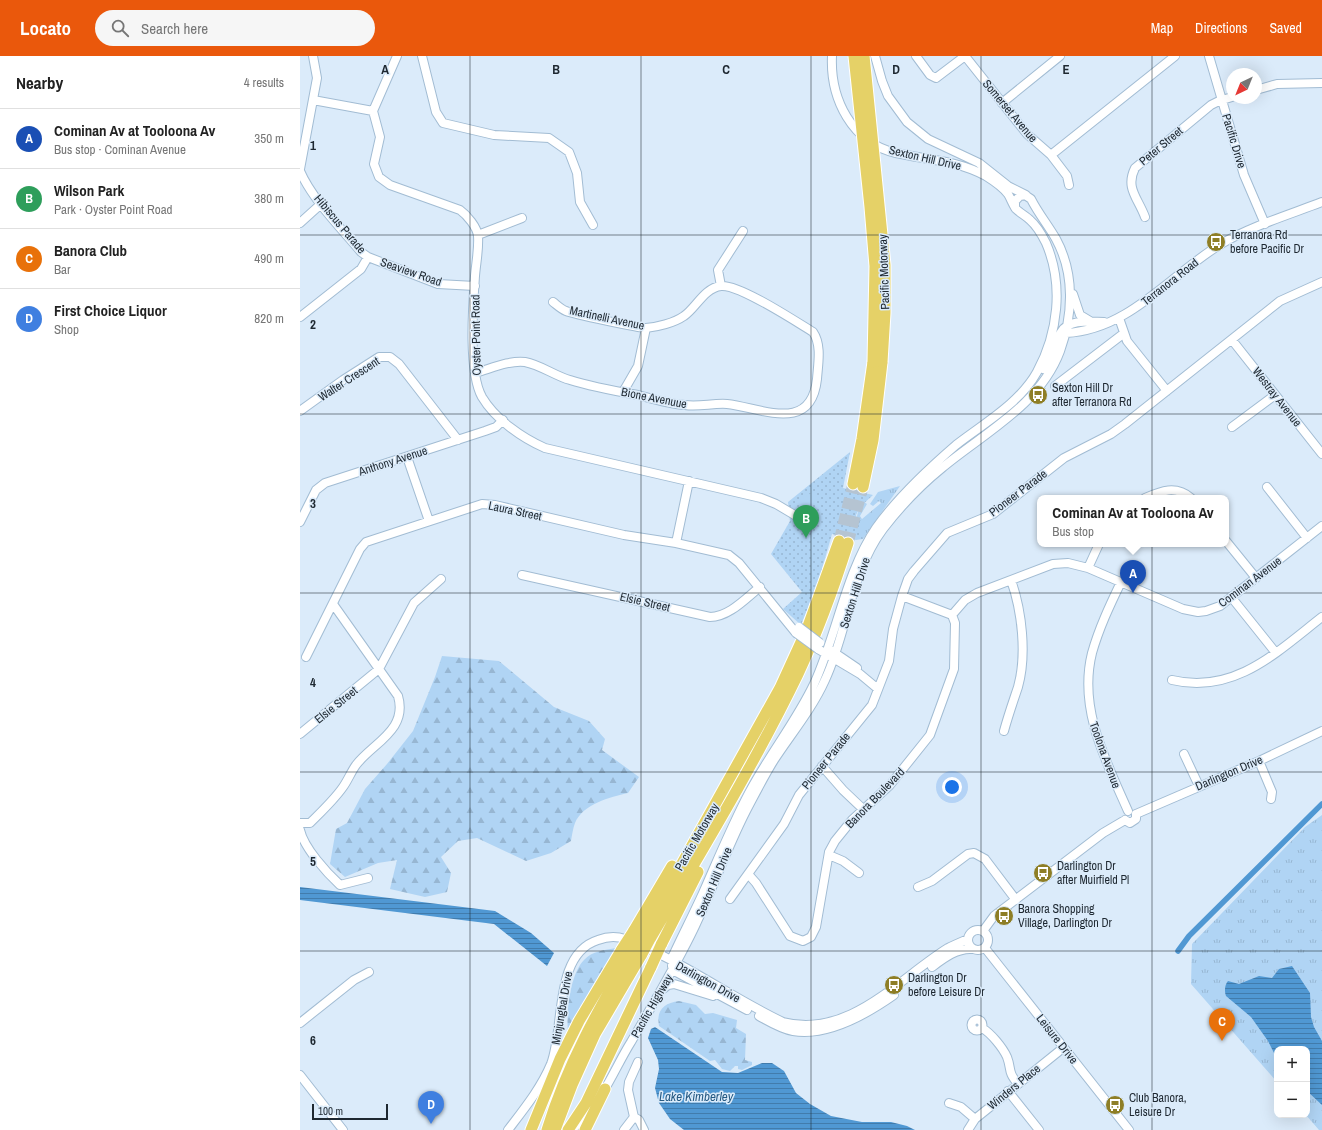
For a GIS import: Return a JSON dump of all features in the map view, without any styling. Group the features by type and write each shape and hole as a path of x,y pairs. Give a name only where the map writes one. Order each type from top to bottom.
{"highway":[{"name":"Pacific Motorway","path":"854,56 875,266 877,362"},
{"name":"Pacific Motorway","path":"858,486 864,433 886,313 884,265 864,56"},
{"name":"Pacific Motorway","path":"547,1130 570,1067 589,1027 735,771 796,654 844,542 830,598 798,674 716,827 642,935"},
{"path":"568,1130 586,1103 661,945 703,861 716,827"},
{"path":"530,1130 560,1059 579,1021 632,952 642,935"},
{"name":"Pacific Motorway","path":"555,1130 572,1085 632,952"},
{"path":"586,1130 605,1089"}],"street":[{"name":"Hibiscus Parade","path":"313,56 317,78 300,170 303,179 321,204 361,252 368,257"},
{"path":"397,56 373,111 380,137 374,164 379,177 390,185 460,210 467,215 478,235 522,218"},
{"path":"422,56 436,112 443,123 494,135 549,138 569,152 577,174 580,202 593,225"},
{"name":"Sexton Hill Drive","path":"673,964 744,803 760,773 802,706 827,652 858,560 872,535 883,518 931,467 1013,400 1032,380 1048,346 1055,314 1056,279 1047,246 1033,223 1017,210 1004,189 979,172 948,161 886,150 862,136 846,117 838,102 833,84 832,56"},
{"name":"Sexton Hill Drive","path":"673,964 705,904 746,812 773,762 819,692 835,656 860,573 869,551 884,528 935,474 1029,398 1044,382 1054,364 1066,328 1070,308 1069,278 1059,245 1030,198 1008,186 979,163 928,139 917,132 907,122 888,96 875,56"},
{"path":"916,56 933,77 939,76 965,56"},
{"name":"Somerset Avenue","path":"965,56 1027,134 1051,155 1068,176 1069,184"},
{"path":"1002,103 1060,56"},
{"path":"1051,155 1175,56"},
{"name":"Pacific Drive","path":"1209,56 1244,175 1265,224"},
{"path":"1262,88 1277,84 1322,82"},
{"name":"Peter Street","path":"1145,217 1132,190 1130,178 1135,168 1211,105 1226,98"},
{"path":"313,100 373,111"},
{"path":"1018,196 1030,198 1032,206 1030,210 1025,213 1017,210 1015,202 1018,196"},
{"name":"Terranora Road","path":"1066,328 1088,330 1119,318 1142,303 1222,243 1265,224 1322,202"},
{"path":"300,223 321,204"},
{"path":"721,286 718,270 743,231"},
{"name":"Oyster Point Road","path":"478,235 475,286 475,373 482,396 489,407 503,420 537,444 552,451 765,499 808,523"},
{"name":"Seaview Road","path":"300,317 360,269 368,257 438,284 475,286"},
{"path":"1069,278 1078,312 1084,319 1090,321"},
{"name":"Pioneer Parade","path":"730,899 784,824 799,795 872,705 890,657 893,629 902,596 910,577 947,533 993,514 1064,458 1079,448 1111,434 1280,301 1322,282"},
{"name":"Martinelli Avenue","path":"553,302 566,311 646,328 670,323 682,318 691,311 707,293 721,286"},
{"name":"Bione Avenuue","path":"475,373 523,362 569,380 685,406 727,404 770,412 796,412 809,403 816,390 817,338 813,332 739,290 721,286"},
{"path":"1032,380 1047,363 1066,328 1055,314"},
{"path":"1119,318 1123,334 1167,391"},
{"name":"Terranora Road","path":"1066,328 1090,321 1106,322"},
{"path":"623,392 638,366 646,328"},
{"path":"1055,386 1123,334"},
{"name":"Westray Avenue","path":"1232,340 1322,454"},
{"name":"Walter Crescent","path":"300,411 343,380 379,357 390,357 399,364 458,440"},
{"path":"1232,427 1275,395"},
{"name":"Anthony Avenue","path":"300,522 316,490 325,483 496,427 503,420"},
{"path":"408,457 429,521"},
{"path":"676,543 689,481"},
{"path":"1267,487 1307,538"},
{"path":"1153,495 1170,489 1186,493 1188,495"},
{"name":"Laura Street","path":"306,657 360,549 366,542 472,506 488,504 624,535 720,552 732,557 797,630 827,652 854,665 864,678 878,689"},
{"name":"Cominan Avenue","path":"952,615 961,603 971,596 1062,562 1088,568 1175,606 1198,612 1213,609 1232,598 1322,526"},
{"path":"1229,545 1256,578"},
{"path":"1088,568 1098,547"},
{"name":"Elsie Street","path":"522,575 710,617 726,613 760,587"},
{"name":"Elsie Street","path":"300,734 379,669 414,603 441,580"},
{"path":"1004,732 1018,687 1021,652 1020,612 1011,580"},
{"name":"Toolona Avenue","path":"1121,582 1101,627 1092,654 1088,690 1090,713 1094,730 1129,815"},
{"path":"902,596 952,615"},
{"path":"1232,598 1276,653"},
{"path":"300,823 310,823 338,794 360,760 381,743 395,726 400,704 398,696 333,604"},
{"name":"Banora Boulevard","path":"748,874 756,883 790,936 803,941 811,937 816,927 829,855 835,841 863,808 896,779 933,729 954,669 955,623 952,615"},
{"path":"1172,680 1184,683 1205,684 1232,678 1252,669 1276,653 1322,617"},
{"name":"Darlington Drive","path":"983,931 994,916 1129,815 1259,761 1322,731"},
{"path":"1184,754 1199,786"},
{"path":"1259,761 1272,792 1271,799"},
{"path":"822,766 843,790 863,808"},
{"path":"300,830 305,843 329,874 340,884 368,878"},
{"path":"918,887 929,883 968,854 974,853 981,855 986,859 1016,900"},
{"path":"829,855 843,861 860,873"},
{"path":"974,930 983,931 988,939 985,948 977,950 972,949 968,939 974,930"},
{"name":"Minjungbal Drive","path":"508,1130 537,1091 550,1065 556,1044 566,978 570,965 578,953 595,940 613,937 626,940 673,964"},
{"name":"Darlington Drive","path":"673,964 784,1022 798,1026 810,1026 837,1019 871,1003 949,948 968,939"},
{"name":"Leisure Drive","path":"985,948 1129,1130"},
{"name":"Darlington Drive","path":"673,964 724,998 782,1028 803,1032 817,1031 834,1026 864,1013 884,1002 952,954 960,950 972,949"},
{"name":"Pacific Highway","path":"572,1130 586,1116 605,1089 661,991 673,964"},
{"path":"300,1023 354,980 369,972"},
{"path":"661,991 666,985 673,984 724,998"},
{"path":"982,1028 1006,1054 1010,1074 1018,1084"},
{"name":"Winders Place","path":"968,1130 975,1119 1063,1048"},
{"path":"638,1062 628,1082 634,1117 639,1120 644,1130"},
{"path":"300,1076 343,1130"},
{"path":"1008,1091 1039,1130"},
{"path":"949,1103 961,1107 975,1119"},
{"path":"620,1129 634,1117"}],"green space":[{"path":"850,452 843,488 873,495 860,507 856,515 863,539 856,540 832,534 818,583 801,625 783,609 802,592 771,554 790,521 788,502"},
{"path":"900,486 863,539 857,525 858,510 864,502 867,504 860,516 862,519 881,503 879,501 873,506 870,504 878,492"},
{"path":"814,491 819,498 804,508 799,501"},
{"path":"442,656 499,661 554,707 589,721 605,739 602,750 639,777 628,793 605,799 584,811 575,823 571,841 551,853 526,861 477,838 458,841 441,857 451,873 447,892 425,897 390,889 397,860 378,863 345,877 330,864 336,829 347,823 365,789 413,731"},
{"path":"1322,815 1322,1130 1319,1130 1309,1118 1310,1118 1310,1046 1274,1046 1274,1079 1191,984 1192,944 1305,827"},
{"path":"616,948 568,1032 568,1005 572,984 579,966 587,957 599,951"},
{"path":"679,1001 696,1005 705,1014 713,1013 737,1020 736,1028 746,1034 745,1060 752,1062 752,1065 742,1070 738,1069 738,1066 735,1066 730,1071 722,1069 715,1060 710,1061 659,1026 658,1020 662,1008"}],"water":[{"path":"300,887 495,911 531,933 554,953 547,966 494,924 300,900"},
{"path":"1292,966 1310,993 1311,1017 1314,1027 1322,1041 1322,1105 1310,1094 1310,1046 1274,1046 1274,1053 1268,1041 1251,1017 1225,994 1228,981 1239,984 1259,976 1272,978 1279,969"},
{"name":"Lake Kimberley","path":"655,1027 722,1072 738,1073 762,1063 772,1063 784,1071 796,1093 810,1104 831,1116 862,1122 891,1122 907,1126 915,1130 684,1130 670,1119 659,1103 655,1088 659,1069 658,1060 648,1038 651,1029"}],"waterway":[{"path":"1178,951 1189,936 1322,804"}],"tunnel":[{"path":"839,541 853,484"},
{"path":"848,543 863,487"}],"place":[{"name":"Terranora Rd before Pacific Dr","path":"1216,242"},
{"name":"Sexton Hill Dr after Terranora Rd","path":"1038,395"},
{"name":"Wilson Park","path":"806,538"},
{"name":"Cominan Av at Tooloona Av","path":"1133,593"},
{"name":"Darlington Dr after Muirfield Pl","path":"1043,873"},
{"name":"Banora Shopping Village, Darlington Dr","path":"1004,916"},
{"name":"Darlington Dr before Leisure Dr","path":"894,985"},
{"name":"Banora Club","path":"1222,1041"},
{"name":"Club Banora, Leisure Dr","path":"1115,1105"},
{"name":"First Choice Liquor","path":"431,1124"}]}
